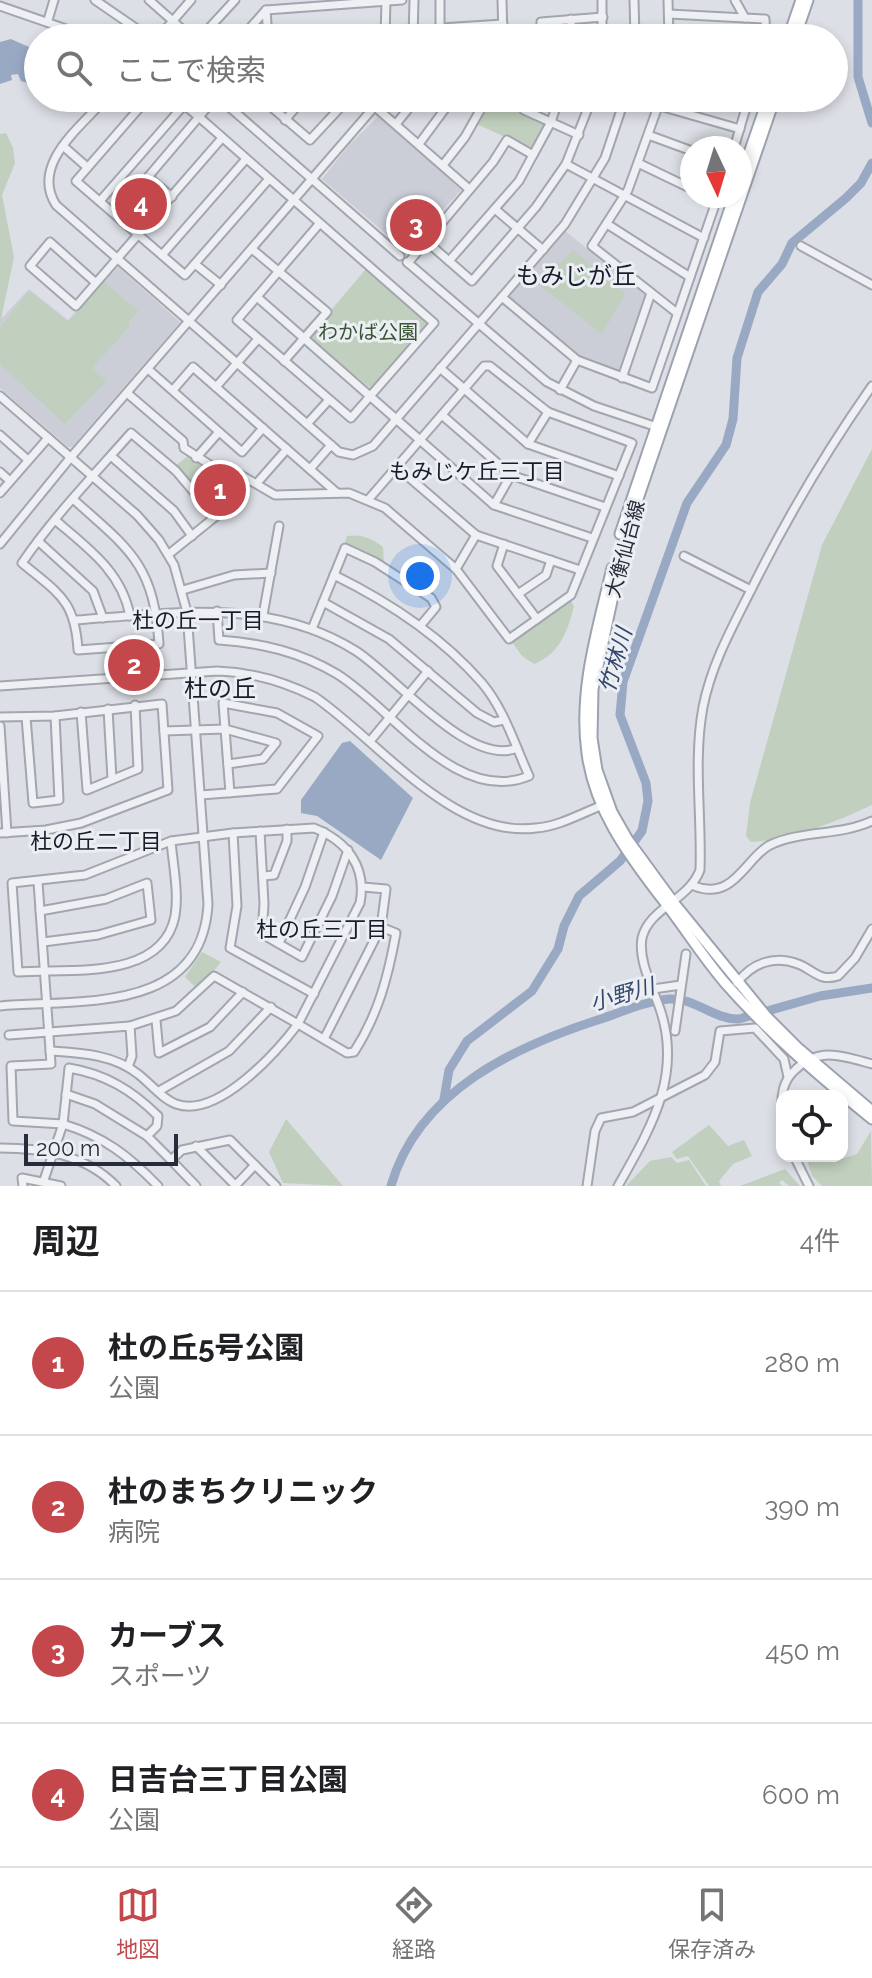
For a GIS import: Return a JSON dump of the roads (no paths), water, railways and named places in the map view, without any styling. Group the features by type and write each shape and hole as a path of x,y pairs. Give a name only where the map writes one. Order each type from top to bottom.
{"main road":[{"path":"793,24 801,0"},
{"path":"800,24 808,0"},
{"path":"752,144 763,112"},
{"name":"大衡仙台線","path":"770,112 621,530 587,685 586,750 605,804 625,842 671,905 763,1018 872,1119"},
{"name":"大衡仙台線","path":"658,428 730,208"},
{"name":"大衡仙台線","path":"671,905 737,983 749,1003"},
{"name":"大衡仙台線","path":"806,1060 872,1111"}],"street":[{"path":"48,20 54,0"},
{"path":"95,0 130,24"},
{"path":"149,0 176,24"},
{"path":"170,24 191,0"},
{"path":"213,24 235,0"},
{"path":"386,0 386,24"},
{"path":"254,24 266,10 402,0"},
{"path":"413,24 414,0"},
{"path":"440,0 441,24"},
{"path":"502,0 503,24"},
{"path":"602,0 603,24"},
{"path":"634,0 635,24"},
{"path":"668,0 669,24"},
{"path":"735,0 745,18"},
{"path":"0,6 58,24"},
{"path":"266,10 267,24"},
{"path":"669,14 765,19 765,24"},
{"path":"541,24 603,17"},
{"path":"571,19 571,24"},
{"path":"93,112 63,146 48,172 52,198 117,259 345,455 361,454 373,446 543,250 595,179 621,112"},
{"path":"136,112 76,181 185,275 269,179"},
{"path":"100,201 178,112"},
{"path":"193,112 199,117 222,138 320,223 434,323 351,418 237,320 320,223"},
{"path":"172,197 148,177 204,112"},
{"path":"234,112 534,373 560,390 658,428"},
{"path":"276,112 310,140 336,112"},
{"path":"285,120 292,112"},
{"path":"0,544 71,457 370,112"},
{"path":"382,112 469,189"},
{"path":"396,124 406,112"},
{"path":"419,144 443,112"},
{"path":"443,165 465,137 479,112"},
{"path":"528,112 579,135"},
{"path":"449,261 519,181 554,112"},
{"path":"426,241 472,281 518,229 566,164 587,112"},
{"path":"658,112 640,164 625,195 592,246 677,313"},
{"path":"690,112 740,129"},
{"path":"738,136 745,112"},
{"path":"651,136 680,147"},
{"path":"96,283 50,242 30,266 76,306 172,197 222,138"},
{"path":"405,260 426,241 507,140 533,155"},
{"path":"63,146 87,167"},
{"path":"162,255 246,159"},
{"path":"566,164 704,238"},
{"path":"640,164 680,183"},
{"path":"502,297 577,360 652,388 714,208"},
{"path":"495,209 543,250"},
{"path":"607,224 690,277"},
{"path":"801,246 872,285"},
{"path":"252,249 327,312 284,361"},
{"path":"195,264 221,285"},
{"path":"622,378 651,293"},
{"path":"257,297 494,505 592,538"},
{"path":"216,387 258,339"},
{"path":"560,390 577,360"},
{"path":"127,393 183,441 184,448 221,472 239,474 275,495 349,493 385,508 456,569 509,639 571,595 632,443 548,412 490,366 484,366 368,500"},
{"path":"173,390 193,367 337,493"},
{"path":"440,368 528,444 619,476"},
{"path":"148,369 242,452 263,428"},
{"path":"618,1186 649,1132 664,1096 669,1043 644,960 642,939 652,920 694,886 700,870 697,763 703,708 722,648 813,473 872,386"},
{"path":"0,396 138,516 169,554 183,590 187,612 207,916 198,946 182,969 161,985 136,995 0,1006"},
{"path":"307,424 328,401"},
{"path":"528,444 548,412"},
{"path":"442,415 511,475 605,507"},
{"path":"196,458 219,432"},
{"path":"73,499 124,544 137,560 147,577 157,615 159,644 78,650 76,620 63,599 22,563 55,520 73,499 93,477 131,433 176,471 215,517 169,554"},
{"path":"0,435 28,460"},
{"path":"0,493 48,438"},
{"path":"310,469 331,445"},
{"path":"257,483 287,449"},
{"path":"111,456 174,511 192,536"},
{"path":"397,467 476,535 580,570"},
{"path":"0,472 10,481"},
{"path":"494,505 511,475"},
{"path":"55,520 108,567 123,590 130,616"},
{"path":"263,615 279,526"},
{"path":"456,569 476,535"},
{"path":"38,541 93,591 103,618"},
{"path":"504,544 497,566 537,619"},
{"path":"312,629 345,548 387,569 431,598 436,607 421,625"},
{"path":"684,556 751,590"},
{"path":"518,594 546,575 551,560"},
{"path":"183,590 234,575 271,573"},
{"path":"217,611 219,640 264,645 303,657 341,677 452,767 476,779 498,782 529,776 504,720 482,683 421,625 382,598 334,575"},
{"path":"323,602 365,623 486,719 504,720"},
{"path":"76,620 217,611 263,615 312,629 354,650 477,748 500,752 517,748"},
{"path":"371,740 428,671"},
{"path":"0,686 192,672 244,673 290,685 327,705 446,804 491,826 520,830 547,827 605,804"},
{"path":"201,795 230,793 277,789 318,736 277,713 223,703 230,793"},
{"path":"0,717 55,716 162,704 168,790 82,823 4,833 0,726"},
{"path":"81,712 87,790 138,769 135,705"},
{"path":"108,709 112,779"},
{"path":"26,717 33,803 59,800 55,716"},
{"path":"164,731 225,729 276,743 263,759 228,764"},
{"path":"694,886 703,889 738,879 760,851 776,843 872,821"},
{"path":"50,1051 87,1054 128,1067 175,1104 202,1105 257,1070 298,1024 360,903 363,887 355,858 324,832 314,828 203,834 171,841 96,871 38,882 12,883 18,972 129,964 157,949 169,931 175,912 171,841"},
{"path":"263,876 274,875 287,841 287,829"},
{"path":"260,831 262,934 302,957 332,896 348,850"},
{"path":"279,943 305,887 324,832"},
{"path":"233,833 237,906 230,948 314,994"},
{"path":"38,882 51,1064 11,1066 13,1121 63,1124 88,1132 119,1149 158,1186"},
{"path":"40,911 96,902 147,883 151,920 98,935 43,942"},
{"path":"324,1039 381,927 386,889 363,887"},
{"path":"9,1035 130,1026 156,1020 176,1011 214,976 347,1053 354,1052 372,1024 389,976 396,933 381,927"},
{"path":"737,983 754,965 776,961 798,964 820,978 838,976 855,958 872,929"},
{"path":"675,1031 686,954"},
{"path":"654,991 681,987"},
{"path":"156,1020 159,1053 210,1027 243,992"},
{"path":"159,1091 229,1051 271,1007"},
{"path":"662,1012 678,1010"},
{"path":"128,1067 132,1056 130,1026"},
{"path":"587,1186 595,1131 601,1118 633,1112 710,1071 715,1062 720,1031 755,1028 784,1059 788,1077"},
{"path":"783,1090 788,1077 806,1060 831,1054 872,1064"},
{"path":"44,1180 63,1124 69,1068 111,1079 131,1091 158,1116 157,1126 147,1136"},
{"path":"66,1094 107,1110 147,1136 196,1186"},
{"path":"171,1160 182,1150 230,1140 276,1186"},
{"path":"196,1146 235,1186 255,1165"},
{"path":"0,1148 54,1152 94,1168 116,1186"},
{"path":"797,1162 809,1186"},
{"path":"23,1186 22,1178 44,1180 61,1186"}],"water":[{"path":"11,39 24,45 24,82 18,74 11,75 12,80 0,84 0,42"},
{"path":"350,741 413,798 381,860 317,816 301,813 301,800 342,743"}],"waterway":[{"name":"竹林川","path":"858,0 858,77 872,123"},
{"name":"竹林川","path":"444,1099 449,1070 467,1041 532,991 558,949 564,926 579,896 620,861 642,831 648,801 646,783 620,715 623,682 687,503 726,445 733,419 737,358 758,292 782,264 792,243 846,198 861,183 872,163"},
{"name":"小野川","path":"391,1186 404,1152 424,1123 448,1098 475,1076 538,1042 661,1000 687,1001 721,1016 739,1019 820,996 872,988"}],"place":[{"name":"日吉台三丁目公園","path":"141,204"},
{"name":"カーブス","path":"416,225"},
{"name":"杜の丘5号公園","path":"220,490"},
{"name":"杜のまちクリニック","path":"134,665"}],"district":[{"name":"もみじが丘","path":"576,275"},
{"name":"もみじケ丘三丁目","path":"477,471"},
{"name":"杜の丘一丁目","path":"198,620"},
{"name":"杜の丘","path":"220,688"},
{"name":"杜の丘二丁目","path":"96,841"},
{"name":"杜の丘三丁目","path":"322,929"}],"park label":[{"name":"わかば公園","path":"368,332"}]}
